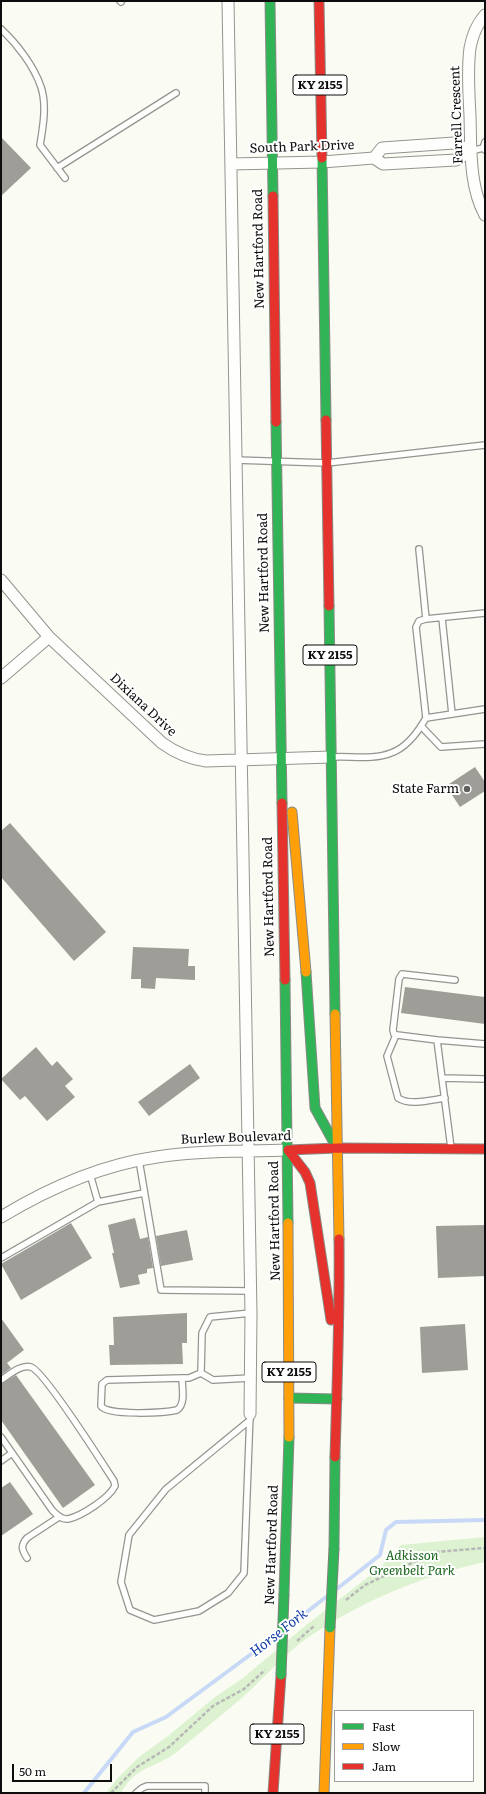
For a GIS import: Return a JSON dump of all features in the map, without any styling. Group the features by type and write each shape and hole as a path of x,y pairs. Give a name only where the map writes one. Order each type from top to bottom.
{"main road":[{"name":"New Hartford Road","path":"270,1 288,1150 289,1398 281,1674 274,1793"},
{"name":"KY 2155","path":"319,1 340,1301 337,1360 334,1548 324,1793"},
{"path":"281,759 293,814 299,876 315,1108 338,1148"},
{"name":"Burlew Boulevard","path":"288,1150 338,1148 485,1149"},
{"path":"288,1150 305,1172 310,1183 337,1360"},
{"path":"289,1398 337,1399"}],"street":[{"name":"New Hartford Road","path":"228,1 240,761 251,1314 250,1417"},
{"name":"Farrell Crescent","path":"485,15 475,31 470,48 468,84 471,151 478,200 485,215"},
{"path":"374,158 382,148 454,143 471,151"},
{"name":"South Park Drive","path":"231,164 322,162 374,158 383,164 456,160 471,151"},
{"name":"Dixiana Drive","path":"1,580 50,637 162,743 176,753 191,759 206,761 331,757"},
{"path":"1,678 50,637"},
{"name":"Burlew Boulevard","path":"1,1217 33,1198 66,1183 90,1174 139,1160 158,1156 288,1150"}],"lane":[{"path":"1,29 12,39 30,65 41,87 44,106 40,145 65,178"},
{"path":"57,168 176,93"},
{"path":"471,151 484,146"},
{"path":"235,460 277,460 327,463 485,445"},
{"path":"419,549 426,619"},
{"path":"331,757 373,756 391,753 411,739 426,718 416,627 419,621 485,613"},
{"path":"442,618 452,714"},
{"path":"426,718 485,709"},
{"path":"421,726 441,747 485,744"},
{"path":"396,1035 393,1030 399,979 402,974 455,980"},
{"path":"396,1035 485,1044"},
{"path":"396,1035 386,1056 398,1098 403,1101 410,1102 444,1098"},
{"path":"437,1040 451,1148"},
{"path":"442,1078 485,1079"},
{"path":"139,1160 161,1290 250,1291"},
{"path":"90,1174 98,1202"},
{"path":"1,1258 98,1202 144,1192"},
{"path":"201,1373 202,1333 210,1317 251,1314"},
{"path":"1,1380 16,1370 26,1366 37,1370 114,1482 115,1486 106,1497 83,1513 67,1519 59,1517 52,1510 1,1437"},
{"path":"182,1378 183,1402 181,1408 177,1410 117,1412 106,1411 101,1406 102,1384 107,1380 182,1378 189,1378 201,1373"},
{"path":"201,1373 213,1380 250,1378"},
{"path":"250,1417 244,1573 228,1593 199,1611 154,1620 130,1610 121,1582 130,1535 166,1488 250,1417"},
{"path":"1,1461 12,1453"},
{"path":"27,1558 22,1550 23,1542 59,1517"},
{"path":"136,1793 142,1788 148,1786 205,1786 205,1793"}],"green space":[{"name":"Adkisson Greenbelt Park","path":"485,1537 485,1562 437,1575 390,1592 324,1627 303,1641 245,1695 178,1751 170,1757 140,1772 127,1784 121,1793 106,1793 117,1779 139,1757 168,1736 215,1697 243,1678 305,1626 381,1567 401,1545"}],"building":[{"path":"1,137 31,168 1,196"},
{"name":"State Farm","path":"475,767 485,782 485,791 460,807 446,786"},
{"path":"10,823 106,932 74,961 1,877 1,831"},
{"path":"133,947 189,949 188,966 195,966 195,980 156,978 155,989 141,988 141,979 131,979"},
{"path":"405,987 485,997 485,1024 401,1013"},
{"path":"36,1047 52,1066 57,1061 73,1079 65,1086 75,1097 47,1121 25,1096 20,1100 1,1079"},
{"path":"190,1064 200,1078 149,1116 138,1102"},
{"path":"135,1218 140,1239 148,1237 153,1268 147,1269 147,1273 138,1275 140,1284 120,1288 112,1253 114,1253 108,1225"},
{"path":"71,1223 92,1258 21,1300 1,1264"},
{"path":"485,1225 485,1276 438,1278 436,1226"},
{"path":"187,1230 193,1260 161,1266 156,1236"},
{"path":"187,1313 187,1343 182,1343 183,1364 110,1365 109,1345 114,1345 113,1317"},
{"path":"1,1318 24,1350 7,1363 11,1368 1,1375"},
{"path":"465,1324 468,1370 422,1373 420,1327"},
{"path":"16,1375 95,1485 63,1508 1,1420 1,1384"},
{"path":"10,1482 33,1514 1,1536 1,1488"}],"waterway":[{"name":"Horse Fork","path":"338,1588 380,1555 386,1530 396,1522 485,1520"},
{"name":"Horse Fork","path":"289,1626 326,1597"},
{"name":"Horse Fork","path":"84,1793 133,1732 166,1717 277,1635"}],"traffic: fast":[{"path":"270,1 273,196"},
{"path":"322,158 326,420"},
{"path":"276,422 282,803"},
{"path":"329,606 335,1014"},
{"path":"306,972 315,1108 337,1148"},
{"path":"285,980 288,1223"},
{"path":"289,1398 337,1399"},
{"path":"284,1594 289,1437"},
{"path":"334,1548 335,1457"},
{"path":"330,1628 334,1548"},
{"path":"281,1675 284,1594"}],"traffic: slow":[{"path":"292,812 306,972"},
{"path":"335,1014 339,1239"},
{"path":"288,1223 289,1437"},
{"path":"324,1793 330,1628"}],"traffic: jam":[{"path":"319,1 322,158"},
{"path":"273,196 276,422"},
{"path":"326,420 329,606"},
{"path":"282,803 285,980"},
{"path":"288,1150 338,1148 485,1149"},
{"path":"288,1150 305,1172 310,1183 331,1320"},
{"path":"335,1457 339,1321 339,1239"},
{"path":"273,1793 281,1675"}],"place":[{"name":"State Farm","path":"467,789"}]}
